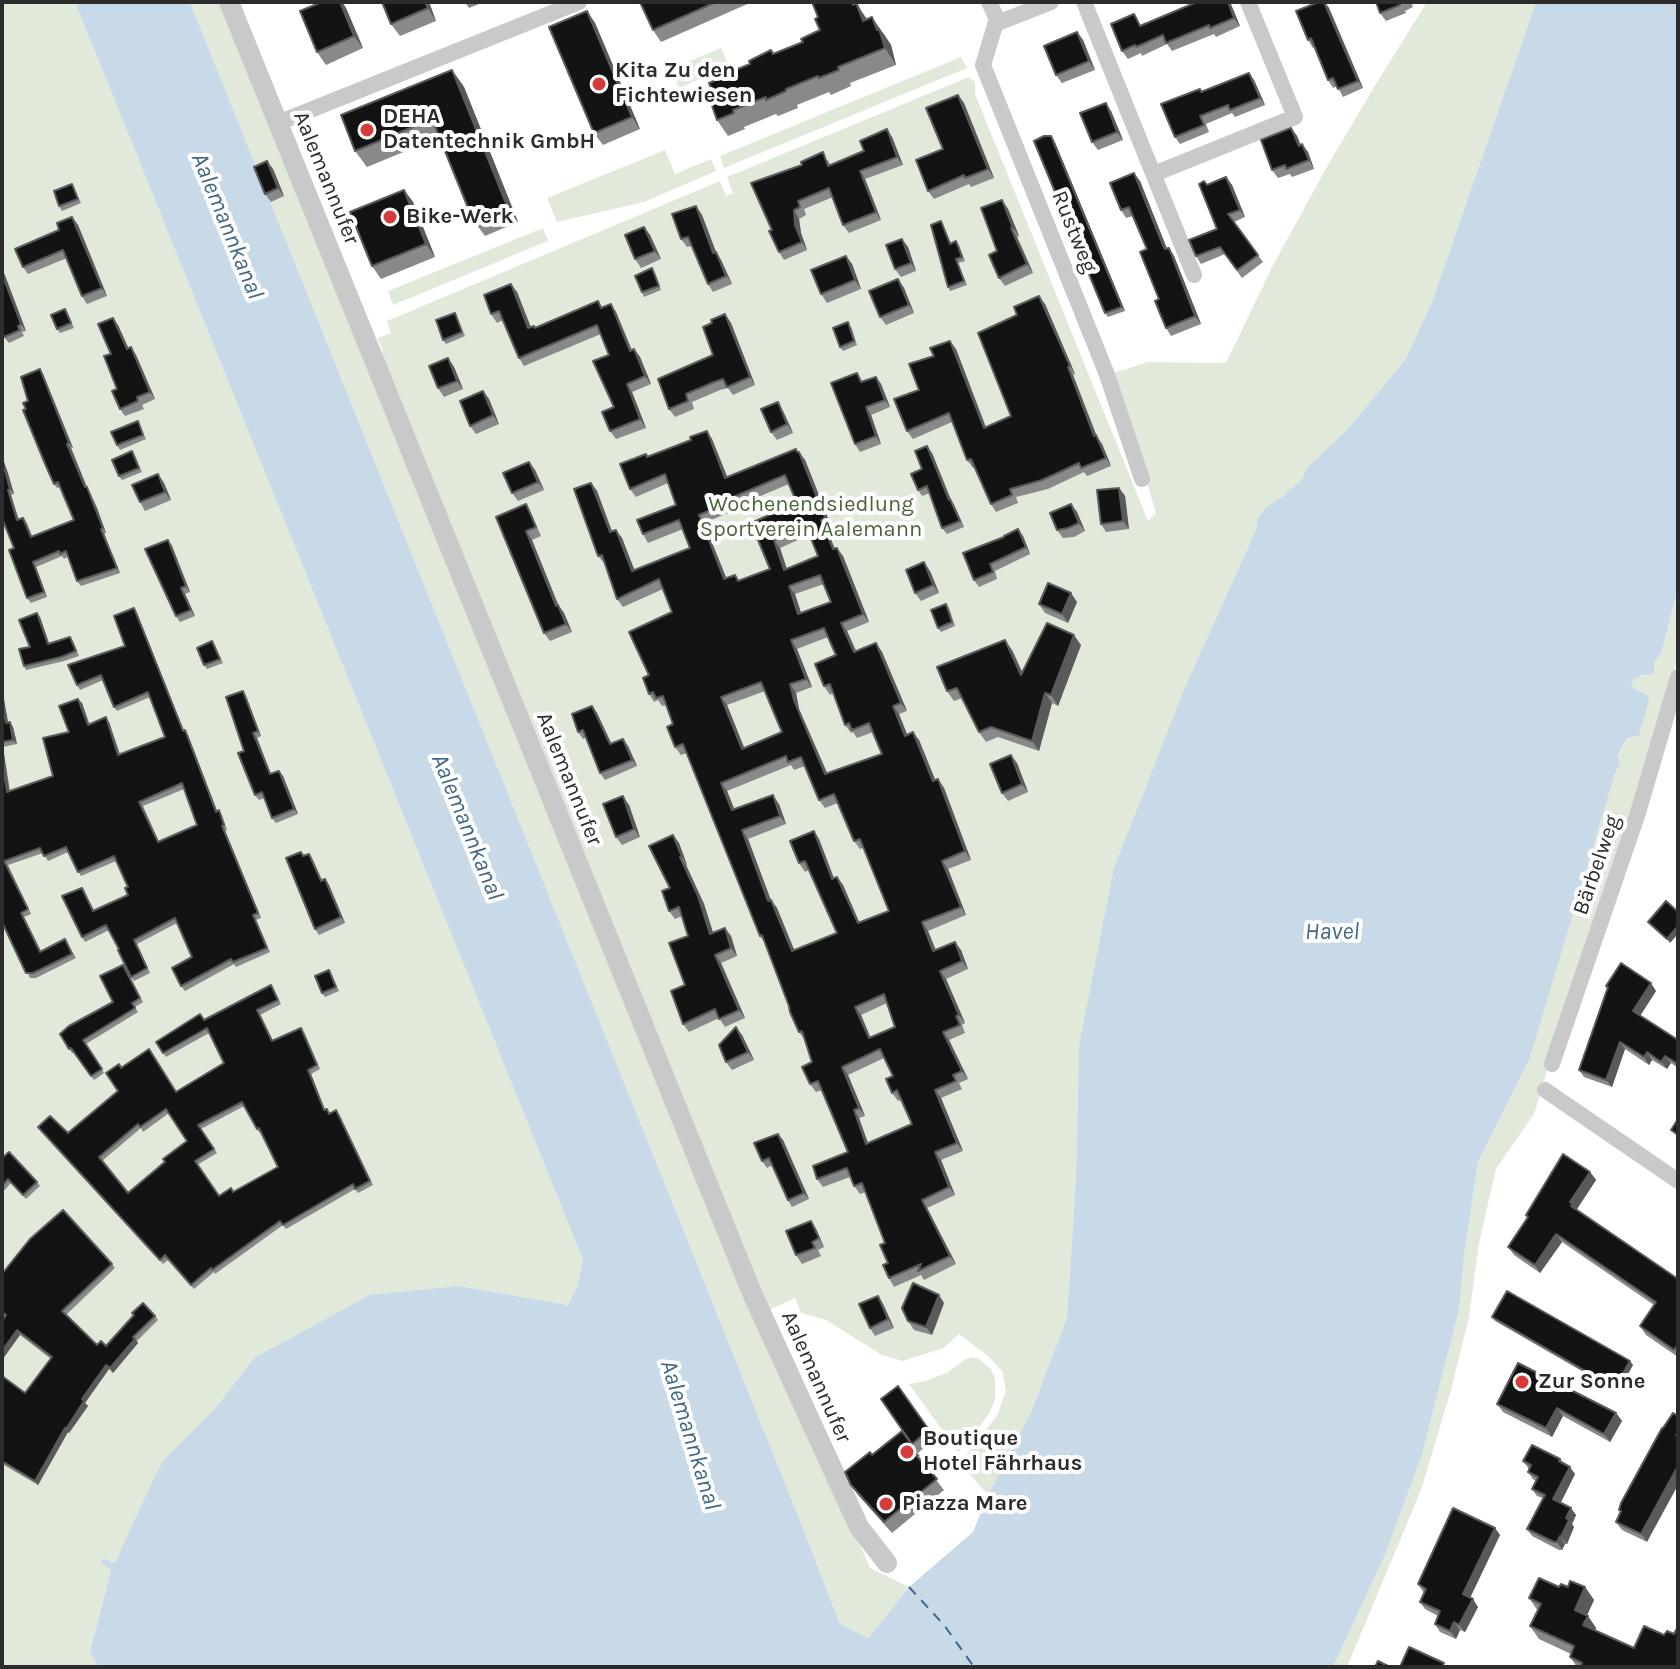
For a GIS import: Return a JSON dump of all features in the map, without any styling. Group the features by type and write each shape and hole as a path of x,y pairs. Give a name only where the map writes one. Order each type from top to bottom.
{"street":[{"name":"Aalemannufer","path":"229,2 752,1293 859,1527 887,1563"},
{"path":"278,123 579,2"},
{"path":"989,2 997,19 995,24"},
{"path":"995,24 1051,2"},
{"path":"1084,2 1194,275"},
{"path":"1154,174 1295,117 1248,2"},
{"name":"Rustweg","path":"995,24 983,65 1106,372 1142,479"},
{"name":"Bärbelweg","path":"1552,1064 1637,816 1678,677"},
{"path":"1545,1090 1678,1181"}],"green space":[{"path":"2,2 75,2 583,1260 577,1287 568,1305 459,1286 254,1358 213,1411 114,1564 103,1558 111,1569 90,1651 98,1667 2,1667"},
{"path":"190,2 229,2 752,1293 870,1568 909,1587 870,1638 840,1624"},
{"name":"Wochenendsiedlung Sportverein Aalemann","path":"1427,2 1536,2 1432,302 1405,360 1302,479 1265,508 1188,680 1079,1046 1076,1177 1067,1318 1031,1412 988,1495 960,1463 997,1416 1006,1391 1002,1371 988,1356 959,1334 943,1348 903,1361 882,1355 826,1320 801,1313 795,1298 769,1310 383,364 382,348 377,338 391,333 387,321 720,181 726,196 733,193 727,177 969,77 975,82 975,94 1148,521 1156,513 1106,372 1117,372 1148,362 1226,363 1273,265 1329,163"},
{"path":"721,48 729,66 679,88 671,69"},
{"path":"961,57 967,68 724,168 720,156"},
{"path":"665,150 675,174 711,159 716,171 644,202 557,222 547,198"},
{"path":"543,228 548,241 393,305 388,291"},
{"path":"1678,587 1678,657 1639,790 1534,1114 1496,1169 1479,1243 1469,1317 1421,1490 1347,1667 1333,1667 1385,1555 1421,1458 1459,1310 1478,1162 1530,1058 1618,768 1619,754 1627,738 1640,733 1648,695 1633,687 1631,682 1654,669 1663,647"},
{"path":"972,1357 991,1369 995,1379 995,1399 990,1412 958,1452 909,1384 948,1372"}],"water":[{"name":"Havel","path":"75,2 190,2 840,1624 869,1638 909,1587 973,1532 988,1495 1031,1412 1067,1318 1076,1177 1079,1046 1114,868 1188,680 1256,530 1257,520 1265,508 1302,479 1307,468 1346,431 1405,360 1432,302 1536,2 1678,2 1678,587 1663,647 1654,663 1654,674 1642,675 1631,682 1633,687 1648,695 1649,700 1639,736 1627,738 1618,757 1620,763 1530,1058 1478,1162 1459,1310 1421,1458 1385,1555 1333,1667 98,1667 90,1651 111,1570 101,1562 103,1558 115,1563 164,1460 213,1411 254,1358 370,1295 459,1286 568,1305 577,1287 583,1260"}],"building":[{"path":"322,2 340,2 354,36 317,52 300,11"},
{"path":"382,2 425,2 428,8 391,24"},
{"path":"640,2 716,2 653,30"},
{"path":"812,2 856,3 863,21 872,17 885,48 766,100 766,97 733,110 734,113 717,120 709,97 714,95 709,83 750,64 749,61 771,50 773,54 803,42 801,39 820,30"},
{"path":"1197,2 1228,2 1234,18 1166,43 1163,35 1122,51 1111,24 1134,14 1140,26"},
{"path":"1324,2 1358,81 1338,89 1333,78 1328,80 1296,11"},
{"path":"1376,2 1400,2 1400,5 1380,13"},
{"name":"Kita Zu den Fichtewiesen","path":"587,11 632,117 594,133 549,27"},
{"path":"1077,32 1089,61 1056,75 1044,46"},
{"path":"452,70 507,206 473,220 432,119 355,151 341,115"},
{"path":"1249,73 1260,98 1230,110 1228,105 1200,116 1204,125 1175,137 1161,104"},
{"path":"958,95 988,169 965,178 964,175 928,191 916,160 943,149 926,108"},
{"path":"1106,103 1117,132 1092,142 1080,113"},
{"path":"1291,128 1309,160 1286,169 1285,165 1272,170 1261,140"},
{"path":"887,129 897,157 860,171 876,212 843,225 829,188 798,201 800,207 794,210 795,225 802,242 779,252 751,183 802,165 801,162 823,152 828,166 864,151 860,141"},
{"path":"1051,136 1122,307 1105,313 1034,141"},
{"path":"267,161 278,188 265,194 254,167"},
{"path":"1134,173 1162,243 1165,249 1169,248 1195,316 1166,328 1155,301 1159,299 1140,252 1147,249 1129,207 1121,210 1110,183"},
{"path":"1226,177 1240,210 1228,214 1258,255 1237,270 1220,247 1196,256 1189,240 1217,229 1199,184 1204,181 1207,185"},
{"path":"72,184 78,199 59,206 54,191"},
{"path":"404,190 426,244 372,266 350,212"},
{"path":"1002,200 1027,264 999,278 989,255 997,251 981,208"},
{"path":"696,206 713,253 716,252 726,276 708,284 688,237 681,239 672,214"},
{"path":"72,217 102,288 82,296 63,250 23,267 15,249 59,230 57,223"},
{"path":"941,221 950,244 956,241 962,257 956,259 964,281 948,287 931,225"},
{"path":"644,227 655,251 635,259 625,235"},
{"path":"902,239 911,263 895,269 886,245"},
{"path":"846,256 855,280 821,294 811,270"},
{"path":"652,268 659,286 642,292 635,276"},
{"path":"2,274 21,324 18,326 20,330 4,337 2,332"},
{"path":"898,279 909,305 880,317 869,291"},
{"path":"511,284 528,328 535,328 598,301 601,308 611,304 630,351 634,349 645,376 627,384 640,419 610,431 602,412 614,407 593,361 609,355 597,325 519,358 499,311 491,314 484,295"},
{"path":"1039,296 1070,366 1094,436 1106,458 1081,468 1079,463 1042,480 1010,489 1012,495 991,504 971,459 967,460 949,413 907,431 894,399 919,390 909,364 934,356 930,348 950,341 984,428 1011,416 978,333 1017,315 1014,307"},
{"path":"65,309 71,323 57,329 51,315"},
{"path":"455,313 462,332 443,340 436,320"},
{"path":"725,314 750,377 727,387 723,379 714,382 686,394 688,401 669,409 658,379 713,355 703,327"},
{"path":"113,318 127,349 131,347 150,392 120,409 112,391 117,389 104,356 111,354 98,324"},
{"path":"848,322 854,341 840,347 833,328"},
{"path":"448,358 457,381 438,388 429,366"},
{"path":"40,369 117,568 77,581 66,551 60,554 59,551 33,562 44,592 27,598 9,550 14,548 2,518 2,460 17,520 23,518 31,537 74,520 58,482 54,484 23,410 26,409 23,403 28,401 21,377"},
{"path":"857,373 861,382 876,377 885,400 866,407 876,436 855,444 831,383"},
{"path":"483,391 493,415 470,426 460,401"},
{"path":"778,402 787,424 771,432 761,409"},
{"path":"138,421 143,435 117,445 111,432"},
{"path":"707,431 725,478 796,449 799,452 825,518 821,520 833,549 837,548 863,614 841,623 854,652 876,643 901,703 893,706 905,736 913,732 933,781 938,779 965,851 942,861 961,907 922,922 933,951 955,942 962,961 940,971 959,1015 956,1016 960,1025 943,1032 962,1071 953,1075 956,1081 935,1090 957,1143 935,1152 949,1187 922,1200 950,1256 918,1271 921,1264 889,1278 883,1265 888,1263 880,1245 885,1243 862,1183 854,1186 847,1168 817,1179 813,1166 848,1152 818,1081 810,1084 802,1067 812,1062 802,1031 799,1032 790,1012 762,935 683,744 675,747 667,727 673,724 663,696 656,698 653,692 649,694 643,678 649,675 629,632 672,612 659,579 617,599 574,489 591,483 610,532 616,530 632,571 690,548 679,520 643,534 637,520 676,505 665,474 630,489 620,464 646,454 647,457 691,440 690,437","holes":["785,475 797,503 751,523 770,569 738,581 735,575 724,579 699,515 734,500 733,497","806,526 818,556 784,570 774,540","820,575 831,602 798,614 789,586","824,628 836,655 815,664 824,686 830,684 845,725 849,723 852,730 869,723 882,754 825,774 790,684 806,679 791,640","761,682 782,732 742,749 721,697","786,756 788,762 801,757 819,800 834,794 854,841 860,839 889,911 858,923 837,877 832,879 814,831 790,841 799,863 805,861 837,933 792,951 771,900 768,901 742,830 780,816 773,795 732,810 721,783","884,994 895,1027 869,1038 855,1007","880,1049 893,1076 886,1079 892,1093 897,1090 912,1124 866,1144 854,1110 859,1108 842,1067"]},
{"path":"927,446 960,521 942,528 927,486 918,490 911,474 922,469 915,451"},
{"path":"132,451 139,468 119,476 112,460"},
{"path":"529,462 538,482 512,493 503,473"},
{"path":"158,474 165,492 140,502 132,485"},
{"path":"1119,488 1123,521 1101,524 1097,490"},
{"path":"526,504 536,527 526,531 566,624 544,633 496,517"},
{"path":"1071,504 1079,523 1057,530 1050,513"},
{"path":"1018,529 1026,547 990,564 993,572 974,580 963,553"},
{"path":"168,540 186,586 181,588 191,610 176,616 145,549"},
{"path":"924,562 933,585 915,593 906,570"},
{"path":"1048,583 1071,593 1062,614 1039,604"},
{"path":"946,604 952,622 938,628 931,610"},
{"path":"134,608 216,812 219,810 222,826 258,913 253,915 267,948 233,962 231,959 181,986 172,968 192,957 175,918 134,940 147,968 131,977 106,925 82,937 62,896 82,888 93,911 128,895 125,888 128,887 114,856 78,872 66,847 44,856 40,848 4,861 28,909 21,913 40,952 65,939 72,954 33,973 26,973 2,922 2,759 7,792 53,776 43,738 69,732 59,706 78,699 88,725 106,717 118,755 165,737 148,692 114,707 101,675 77,685 68,665 125,646 114,616","holes":["182,783 197,825 158,842 139,802"]},
{"path":"37,613 48,644 70,637 76,651 24,666 19,649 30,647 19,620"},
{"path":"1047,623 1074,635 1051,695 1045,693 1032,741 991,727 979,732 957,688 947,691 937,667 1005,640 1021,675"},
{"path":"212,641 220,659 204,665 197,648"},
{"path":"243,691 258,731 253,733 270,774 279,771 294,809 272,818 262,792 255,795 238,753 244,751 226,697"},
{"path":"2,701 13,740 2,742"},
{"path":"592,706 610,744 623,739 632,760 600,773 583,730 578,732 572,714"},
{"path":"1011,755 1022,784 1002,793 990,764"},
{"path":"623,796 634,829 616,837 603,804"},
{"path":"673,835 710,934 725,928 731,948 715,955 739,1010 719,1019 715,1009 683,1024 671,991 685,985 669,943 688,936 679,907 669,911 662,891 670,888 649,846"},
{"path":"301,852 303,856 309,854 321,881 325,879 341,917 315,929 286,858"},
{"path":"1666,901 1678,912 1678,926 1667,939 1648,922"},
{"path":"1621,963 1651,983 1633,1011 1678,1040 1678,1064 1665,1056 1661,1062 1647,1052 1644,1057 1620,1042 1606,1080 1579,1070 1606,986"},
{"path":"123,965 140,998 132,1003 135,1008 83,1040 102,1069 91,1076 60,1034 113,1002 100,976"},
{"path":"329,970 336,987 322,993 315,976"},
{"path":"271,985 278,1000 257,1010 272,1041 301,1028 317,1065 308,1070 324,1110 327,1109 329,1114 336,1110 370,1181 355,1189 353,1184 283,1225 280,1221 191,1285 165,1255 160,1260 38,1127 50,1116 68,1133 118,1091 106,1073 119,1064 121,1068 149,1049 176,1092 224,1063 207,1028 163,1053 156,1042 200,1014 204,1020","holes":["242,1102 278,1167 233,1192 231,1188 219,1196 195,1161 214,1149 198,1125","166,1109 187,1141 128,1193 99,1157 138,1124 140,1127"]},
{"path":"736,1027 748,1052 726,1062 719,1045"},
{"path":"1678,1119 1678,1135 1671,1130"},
{"path":"778,1134 804,1193 788,1200 769,1158 762,1161 754,1143"},
{"path":"9,1152 37,1182 23,1195 8,1179 2,1186 2,1158"},
{"path":"1563,1154 1590,1172 1570,1202 1573,1204 1571,1206 1678,1279 1678,1344 1674,1350 1640,1326 1656,1302 1556,1234 1535,1265 1508,1247"},
{"path":"63,1210 112,1264 62,1311 97,1345 101,1341 106,1346 143,1303 155,1316 133,1337 135,1339 110,1368 106,1365 82,1399 84,1401 35,1481 2,1461 2,1376 25,1393 52,1357 17,1330 2,1351 2,1321 6,1315 2,1312 2,1274 30,1239"},
{"path":"811,1221 819,1238 812,1242 815,1248 796,1255 786,1231"},
{"path":"913,1283 939,1295 926,1327 908,1321 902,1308"},
{"path":"1507,1291 1630,1361 1615,1388 1492,1317"},
{"path":"878,1296 888,1319 870,1328 859,1304"},
{"path":"1518,1363 1616,1413 1604,1434 1557,1408 1546,1428 1497,1404"},
{"path":"898,1386 929,1430 912,1444 881,1399"},
{"path":"1673,1413 1678,1416 1678,1466 1641,1534 1616,1522 1619,1510"},
{"path":"902,1431 912,1445 909,1447 937,1479 884,1522 851,1485 845,1472"},
{"path":"1532,1445 1570,1467 1553,1499 1571,1508 1566,1518 1569,1520 1557,1542 1527,1529 1545,1495 1532,1489 1538,1477 1528,1472 1531,1465 1523,1461"},
{"path":"1453,1508 1495,1528 1463,1594 1473,1599 1459,1625 1454,1622 1450,1631 1435,1624 1440,1611 1420,1602 1426,1589 1418,1584"},
{"path":"1539,1578 1559,1587 1561,1584 1568,1587 1570,1581 1585,1587 1575,1610 1588,1616 1583,1625 1634,1648 1644,1626 1664,1635 1667,1631 1674,1634 1678,1631 1678,1667 1580,1667 1582,1663 1570,1657 1574,1646 1530,1626 1541,1604 1529,1598"},
{"path":"1409,1647 1444,1663 1442,1667 1400,1667"},
{"path":"1378,1661 1390,1667 1375,1667"}],"ferry route":[{"path":"909,1587 944,1625 974,1667"}],"place":[{"name":"Kita Zu den Fichtewiesen","path":"599,84"},
{"name":"DEHA Datentechnik GmbH","path":"367,130"},
{"name":"Bike-Werk","path":"390,217"},
{"name":"Zur Sonne","path":"1522,1382"},
{"name":"Boutique Hotel Fährhaus","path":"907,1452"},
{"name":"Piazza Mare","path":"886,1504"}],"water label":[{"name":"Aalemannkanal","path":"227,226"},
{"name":"Aalemannkanal","path":"467,827"},
{"name":"Aalemannkanal","path":"690,1435"}]}
